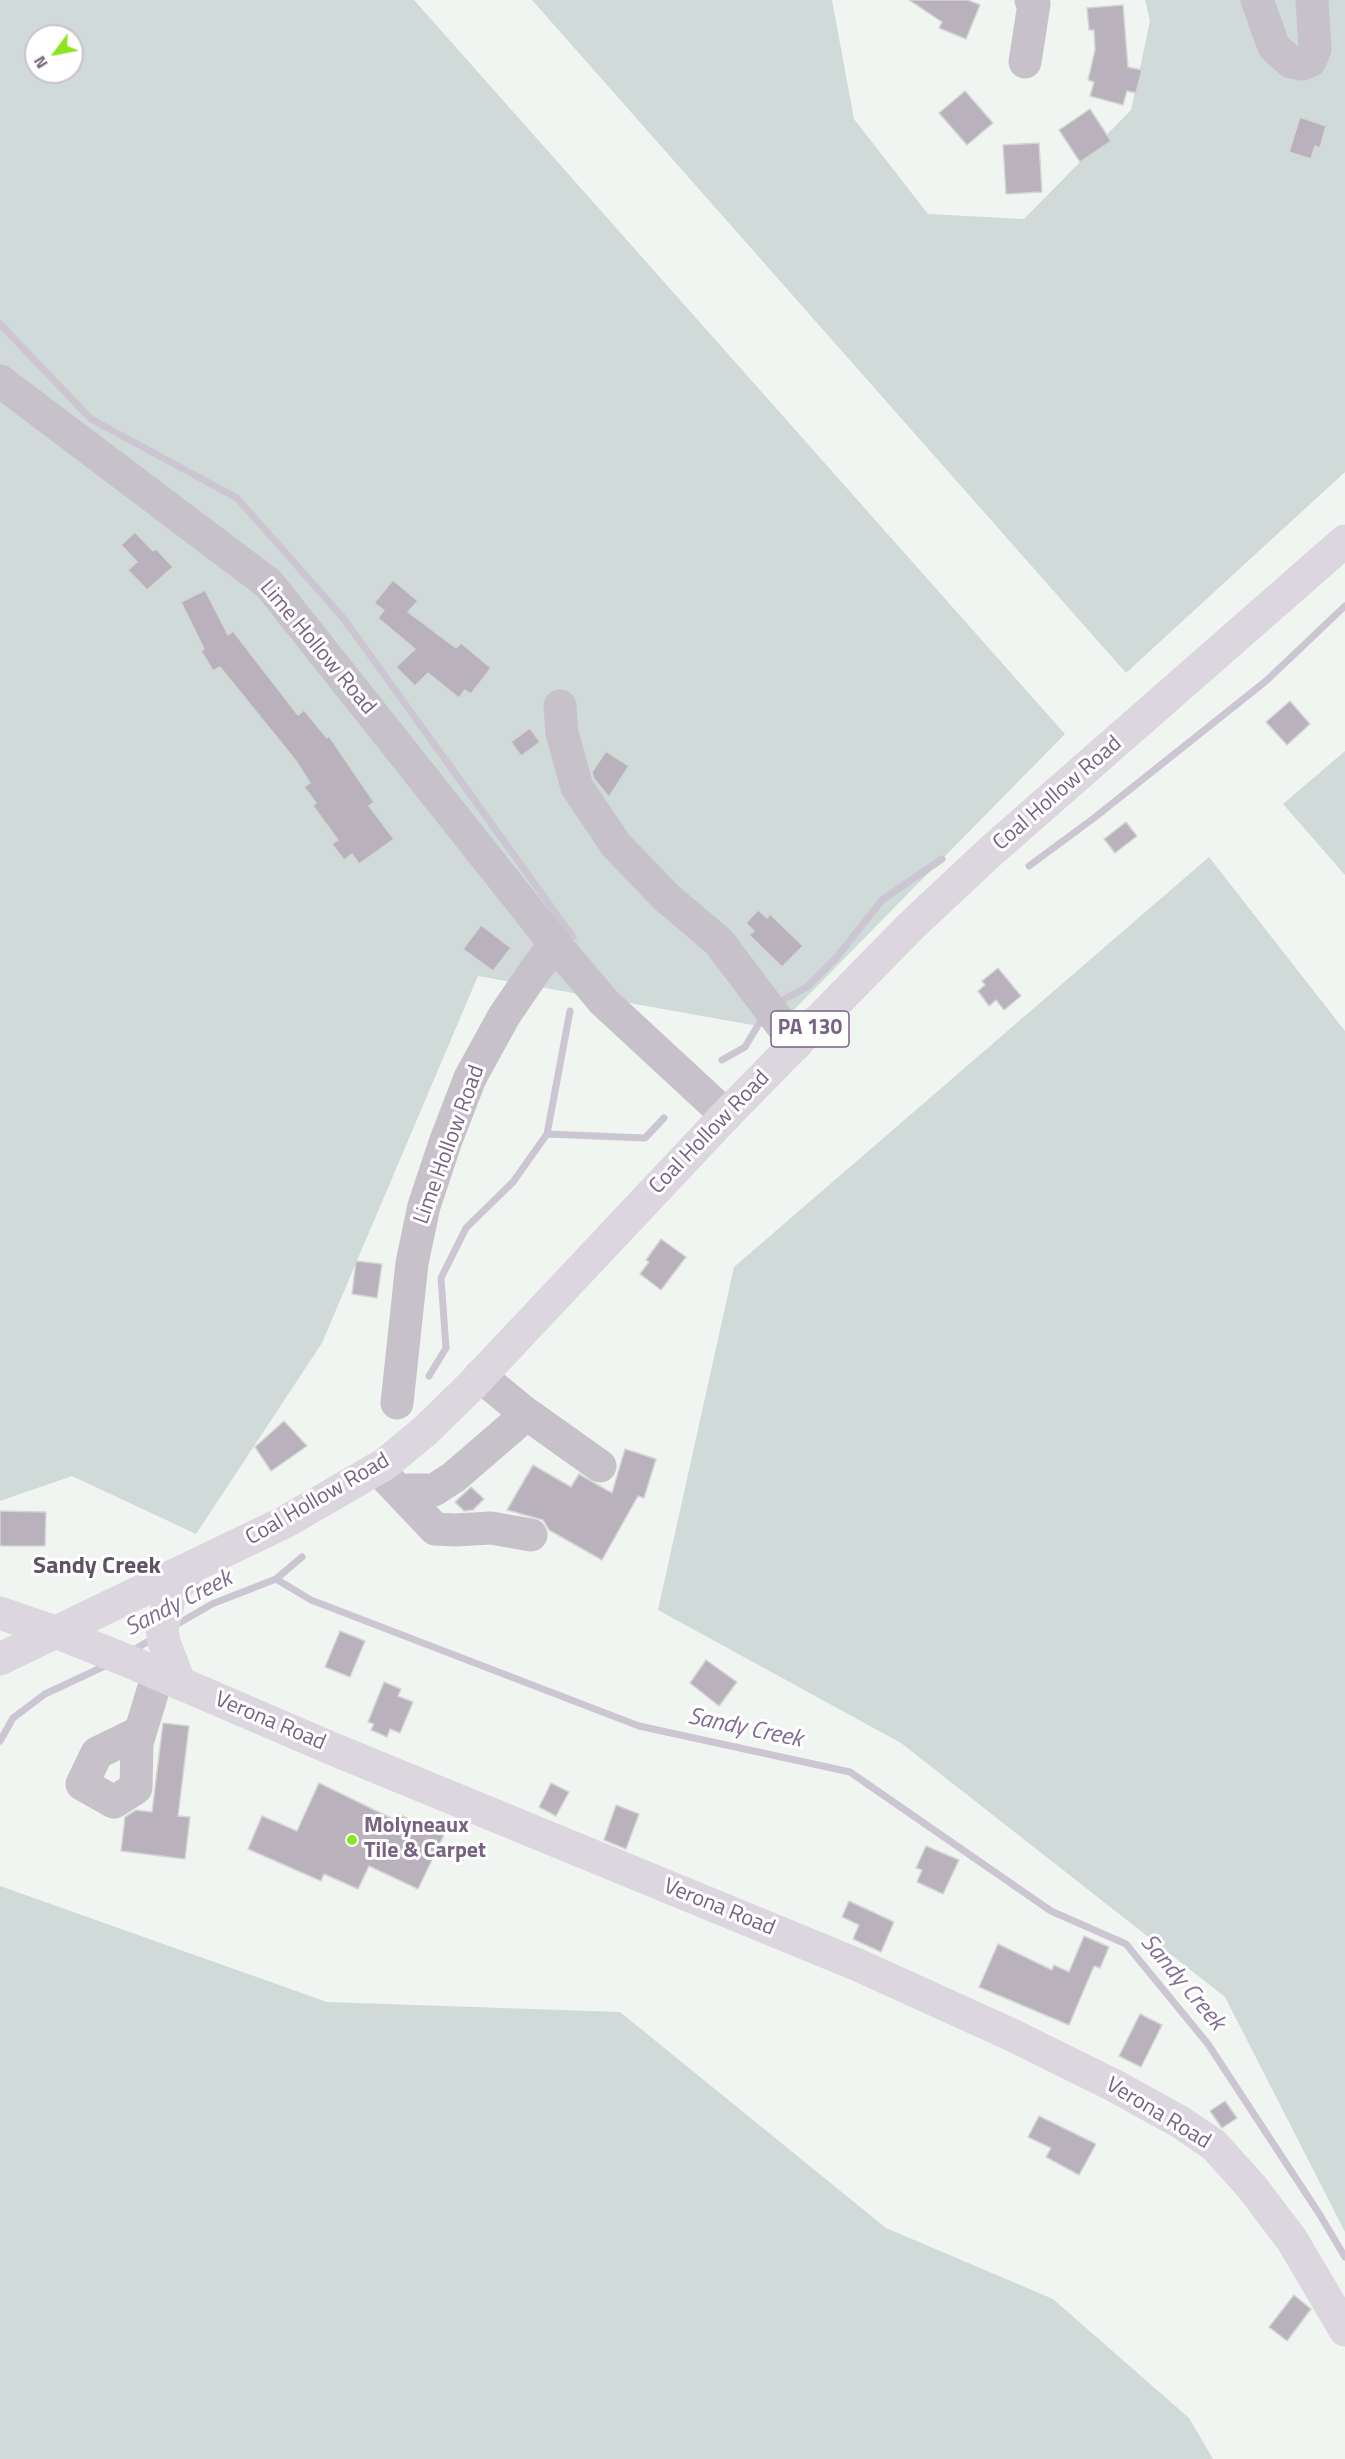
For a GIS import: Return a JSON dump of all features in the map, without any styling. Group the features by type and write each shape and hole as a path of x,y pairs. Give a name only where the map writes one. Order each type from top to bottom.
{"main road":[{"name":"Coal Hollow Road","path":"58,1633 285,1522 388,1480 425,1431 480,1376 726,1115 781,1023 911,926 990,852 1345,541"},
{"path":"144,1668 165,1628 169,1599 189,1570"},
{"name":"Verona Road","path":"0,1613 58,1633 144,1668 344,1754 858,1965 1012,2035 1115,2086 1180,2122 1214,2145 1251,2186 1292,2240 1345,2330"},
{"name":"PA 130","path":"0,1659 58,1633"}],"street":[{"path":"1025,62 1034,4 1031,0"},
{"path":"1257,0 1274,47 1291,62 1302,64 1310,61 1315,49 1312,0"},
{"name":"Lime Hollow Road","path":"0,381 269,584 555,944 604,1002 726,1115"},
{"path":"560,706 562,733 578,788 616,845 668,898 719,942 781,1023"},
{"name":"Lime Hollow Road","path":"397,1403 412,1263 424,1206 446,1140 476,1068 504,1016 555,944"},
{"path":"480,1376 527,1414 600,1466"},
{"path":"388,1480 434,1490 454,1477 527,1414"},
{"path":"388,1480 435,1529 491,1528 531,1535"},
{"path":"140,1732 144,1668"}],"shaded area":[{"path":"0,0 414,0 1065,734 775,1029 478,976 322,1343 196,1534 72,1476 0,1501"},
{"path":"532,0 832,0 854,119 928,214 1024,219 1131,110 1150,21 1145,0 1345,0 1345,472 1126,673"},
{"path":"1345,751 1345,875 1283,804"},
{"path":"1209,857 1345,1031 1345,2232 1225,1997 901,1743 658,1610 734,1267"},
{"path":"0,1886 327,2002 620,2012 886,2228 1053,2299 1189,2418 1213,2459 0,2459"}],"building":[{"path":"909,0 968,0 980,5 966,39 939,28 942,22"},
{"path":"1123,5 1128,67 1142,70 1136,93 1127,91 1123,105 1090,96 1094,82 1088,80 1095,50 1094,30 1089,30 1087,8"},
{"path":"965,91 993,123 967,145 939,113"},
{"path":"1090,109 1111,141 1080,162 1059,130"},
{"path":"1300,117 1326,126 1320,148 1315,146 1311,159 1289,152"},
{"path":"1039,143 1042,192 1006,194 1003,145"},
{"path":"135,532 173,567 147,590 128,570 137,562 121,545"},
{"path":"393,580 418,601 408,612 456,648 461,643 491,668 471,694 465,690 459,698 428,673 415,686 396,667 415,649 378,618 384,610 374,603"},
{"path":"205,590 228,635 233,631 298,715 304,710 327,738 329,736 374,802 369,806 394,839 359,864 352,854 344,860 332,844 338,840 313,806 316,803 304,787 310,783 296,761 220,667 213,671 201,651 204,649 181,602"},
{"path":"1290,701 1310,724 1287,745 1266,722"},
{"path":"530,728 540,742 521,756 511,742"},
{"path":"606,751 629,766 609,797 594,779 592,772"},
{"path":"1126,822 1137,836 1115,853 1104,839"},
{"path":"758,910 767,918 770,914 803,946 782,967 749,935 754,931 746,923"},
{"path":"481,925 511,948 493,971 463,949"},
{"path":"998,968 1021,996 1004,1010 996,1000 989,1006 978,991 985,985 982,981"},
{"path":"661,1239 686,1257 661,1290 640,1274 649,1262 646,1260"},
{"path":"356,1261 382,1264 377,1298 352,1294"},
{"path":"284,1421 307,1446 271,1471 255,1447"},
{"path":"625,1449 656,1459 644,1498 638,1496 602,1560 549,1530 543,1520 507,1510 533,1465 571,1487 579,1474 612,1493"},
{"path":"471,1487 484,1499 473,1510 464,1511 455,1502"},
{"path":"0,1511 46,1512 45,1546 0,1546"},
{"path":"340,1631 365,1641 350,1677 325,1667"},
{"path":"706,1660 737,1682 719,1706 690,1683"},
{"path":"384,1682 401,1689 398,1696 413,1702 400,1733 390,1729 387,1737 371,1730 374,1724 368,1722"},
{"path":"163,1723 189,1726 178,1816 190,1817 185,1859 121,1851 125,1817 136,1810 152,1812"},
{"path":"319,1783 395,1820 398,1814 444,1835 418,1889 369,1866 358,1889 324,1874 321,1881 248,1849 262,1816 297,1831"},
{"path":"551,1783 569,1792 556,1816 539,1807"},
{"path":"616,1805 639,1814 626,1849 604,1840"},
{"path":"926,1846 959,1860 943,1894 917,1882 922,1870 916,1868"},
{"path":"849,1901 894,1922 881,1952 853,1939 859,1925 842,1917"},
{"path":"1084,1936 1109,1947 1100,1968 1094,1966 1069,2025 979,1987 998,1944 1052,1970 1054,1965 1069,1972"},
{"path":"1140,2014 1162,2025 1141,2067 1119,2056"},
{"path":"1225,2101 1237,2118 1222,2128 1210,2111"},
{"path":"1039,2116 1096,2144 1079,2175 1046,2157 1051,2148 1028,2137"},
{"path":"1294,2295 1311,2309 1287,2341 1269,2327"}],"waterway":[{"path":"0,324 91,419 237,498 344,619 573,937"},
{"path":"1029,866 1094,818 1266,681 1345,606"},
{"path":"777,1003 807,987 837,957 882,900 942,859"},
{"path":"429,1376 446,1348 441,1278 466,1228 513,1182 547,1134 570,1011"},
{"path":"722,1060 745,1047 763,1017"},
{"path":"547,1134 645,1138 664,1118"},
{"path":"276,1579 302,1557"},
{"name":"Sandy Creek","path":"174,1626 212,1604 276,1579 311,1600 639,1726 850,1772 1051,1911 1126,1944 1208,2044 1345,2257"},
{"name":"Sandy Creek","path":"130,1652 154,1638"},
{"name":"Sandy Creek","path":"0,1741 13,1718 45,1694 107,1665"}],"place":[{"name":"Molyneaux Tile & Carpet","path":"352,1840"}],"district":[{"name":"Sandy Creek","path":"97,1567"}]}
